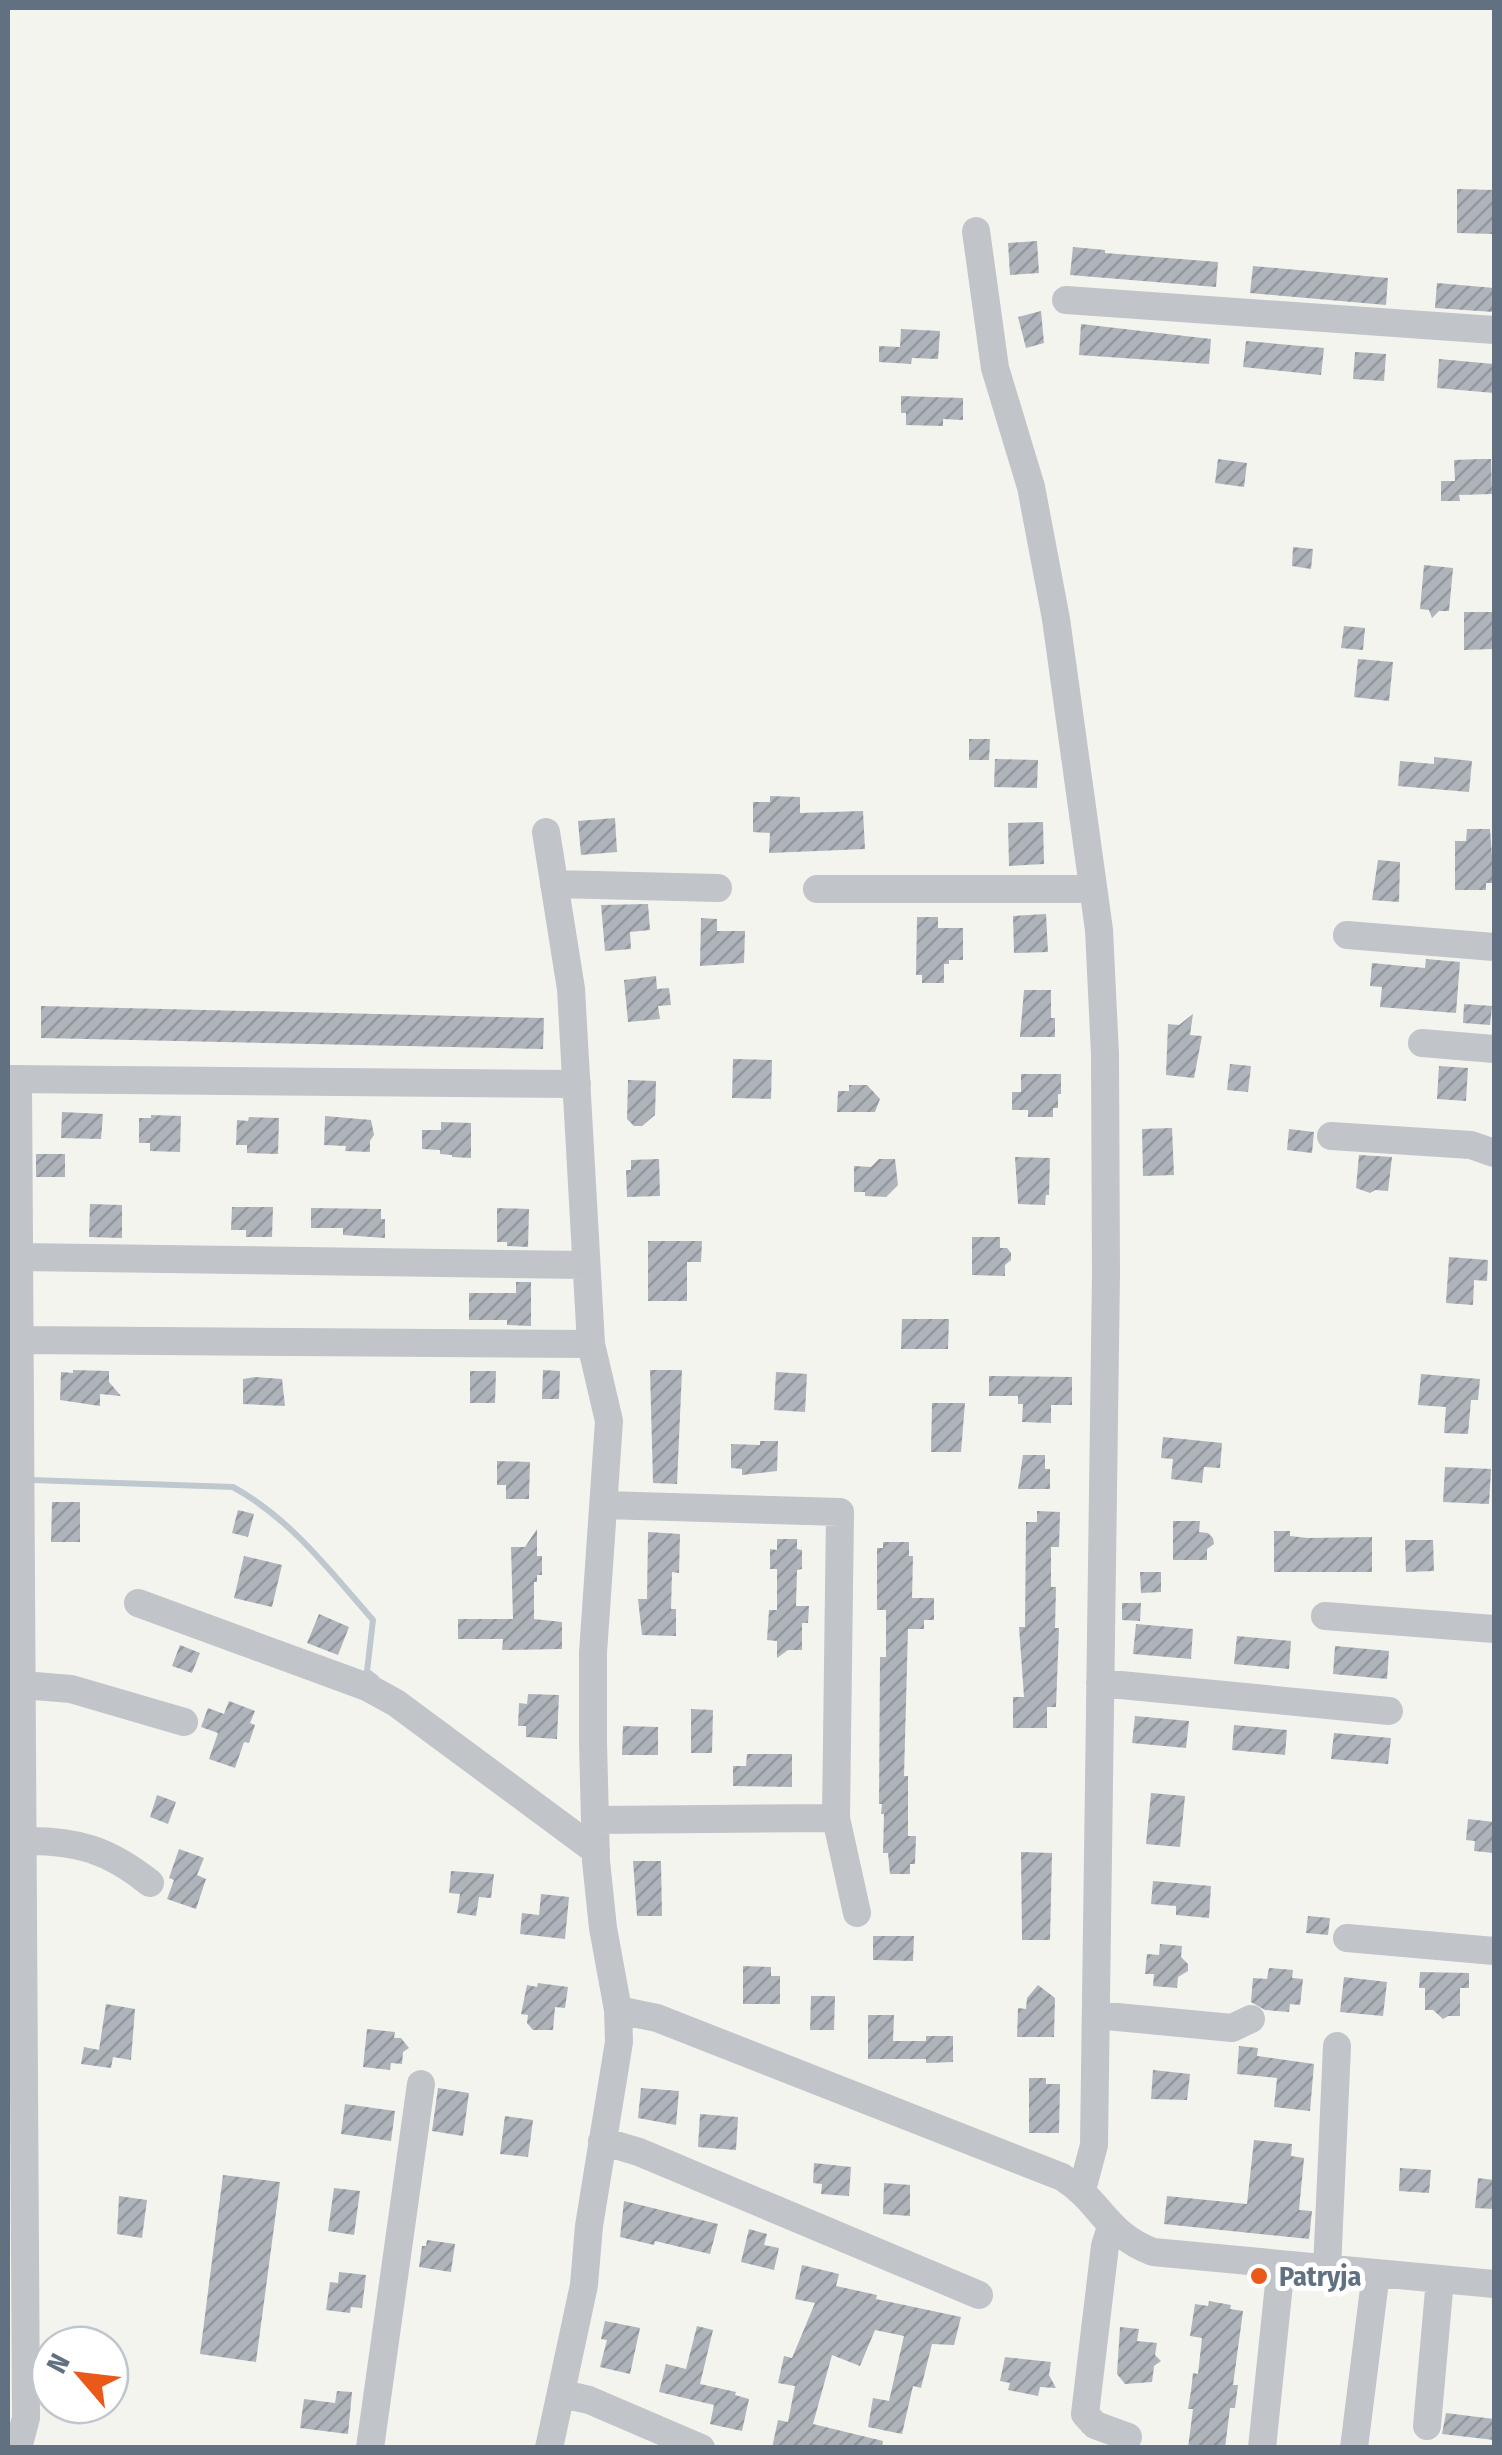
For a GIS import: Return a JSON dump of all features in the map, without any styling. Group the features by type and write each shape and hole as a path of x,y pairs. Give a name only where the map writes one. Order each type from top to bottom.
{"street":[{"path":"976,231 995,368 1030,487 1056,619 1099,930 1105,1054 1106,1274 1094,2145 1082,2190"},
{"path":"1066,300 1494,330"},
{"path":"546,832 571,989 591,1344 609,1421 592,1653 596,1851 602,1928 618,2010 619,2042 584,2285 550,2448"},
{"path":"554,884 718,888"},
{"path":"817,889 1093,890"},
{"path":"1347,935 1494,947"},
{"path":"1422,1043 1494,1049"},
{"path":"18,2448 26,2418 24,1841 19,1258 12,1079 577,1084"},
{"path":"1332,1136 1470,1145 1494,1153"},
{"path":"19,1258 586,1266"},
{"path":"20,1340 591,1344"},
{"path":"604,1505 840,1512 836,1818 856,1913"},
{"path":"138,1603 366,1686 396,1703 596,1851"},
{"path":"1325,1616 1494,1629"},
{"path":"1100,1683 1389,1710"},
{"path":"22,1686 71,1689 184,1722"},
{"path":"596,1820 836,1818"},
{"path":"24,1841 61,1840 89,1848 123,1861 150,1883"},
{"path":"1347,1938 1494,1951"},
{"path":"618,2010 657,2018 1062,2178 1082,2190 1110,2227 1130,2243 1153,2252 1494,2284"},
{"path":"1096,2015 1232,2028 1251,2020"},
{"path":"1327,2269 1337,2046"},
{"path":"370,2448 420,2084"},
{"path":"602,2141 639,2152 979,2295"},
{"path":"1110,2227 1085,2414 1094,2425 1128,2437"},
{"path":"1262,2448 1281,2264"},
{"path":"1354,2448 1376,2273"},
{"path":"1427,2426 1440,2279"},
{"path":"563,2394 589,2400 700,2448"}],"building":[{"path":"1457,189 1494,190 1493,234 1457,233"},
{"path":"1037,241 1039,273 1010,275 1008,243"},
{"path":"1073,247 1218,262 1216,287 1070,275"},
{"path":"1253,266 1388,278 1386,305 1250,293"},
{"path":"1437,283 1494,288 1494,312 1435,308"},
{"path":"1041,311 1044,343 1026,348 1018,317"},
{"path":"1081,324 1211,339 1209,364 1079,355"},
{"path":"901,329 940,331 938,359 912,358 911,364 879,362 879,346 900,347"},
{"path":"1246,341 1324,348 1321,375 1243,367"},
{"path":"1355,352 1386,354 1384,381 1353,379"},
{"path":"1439,359 1494,364 1494,393 1437,388"},
{"path":"901,396 963,398 963,420 943,419 943,426 906,425"},
{"path":"1218,459 1247,463 1244,487 1215,483"},
{"path":"1491,459 1492,494 1459,495 1460,501 1441,501 1441,481 1455,481 1454,460"},
{"path":"1293,547 1313,549 1311,569 1292,566"},
{"path":"1424,565 1453,568 1449,611 1439,611 1432,618 1429,610 1420,609"},
{"path":"1464,612 1494,612 1494,649 1464,650"},
{"path":"1344,626 1365,628 1363,650 1341,648"},
{"path":"1358,659 1393,662 1389,701 1354,697"},
{"path":"969,739 990,739 989,760 969,760"},
{"path":"1434,757 1472,761 1469,792 1398,786 1400,761 1434,764"},
{"path":"995,759 1038,760 1037,788 994,787"},
{"path":"770,796 800,797 800,813 863,811 865,849 769,853 770,833 753,832 753,802 770,802"},
{"path":"615,818 617,852 581,855 578,821"},
{"path":"1043,822 1044,864 1009,866 1008,823"},
{"path":"1467,829 1490,829 1494,883 1486,883 1486,890 1455,890 1455,841 1466,841"},
{"path":"1378,860 1400,862 1399,902 1372,900"},
{"path":"648,904 650,930 630,932 631,949 605,951 601,905"},
{"path":"1046,914 1048,952 1014,953 1013,916"},
{"path":"917,917 938,917 938,928 963,928 963,960 944,964 944,983 922,983 922,975 916,975"},
{"path":"701,918 717,919 717,931 745,931 744,963 700,966"},
{"path":"1426,959 1460,962 1456,1013 1380,1007 1382,987 1370,986 1372,963 1425,968"},
{"path":"656,976 657,989 669,988 671,1005 658,1006 660,1019 628,1022 624,980"},
{"path":"1024,990 1051,990 1055,1037 1020,1037"},
{"path":"1464,1004 1492,1006 1490,1025 1463,1023"},
{"path":"41,1006 544,1018 543,1049 41,1038"},
{"path":"1193,1014 1190,1035 1202,1036 1194,1078 1166,1075 1168,1024 1179,1025"},
{"path":"733,1059 772,1060 771,1099 732,1098"},
{"path":"1230,1064 1251,1066 1248,1092 1227,1090"},
{"path":"1439,1066 1468,1068 1466,1101 1437,1099"},
{"path":"1021,1074 1061,1074 1061,1094 1053,1117 1028,1117 1028,1110 1012,1110 1012,1092 1021,1092"},
{"path":"628,1080 656,1081 655,1115 642,1126 634,1126 627,1119"},
{"path":"849,1085 867,1085 880,1099 875,1112 837,1112 838,1091 849,1091"},
{"path":"62,1112 103,1114 101,1139 61,1138"},
{"path":"181,1116 180,1152 150,1151 150,1143 139,1143 139,1118"},
{"path":"325,1116 371,1120 374,1135 370,1152 324,1145"},
{"path":"249,1117 279,1118 278,1154 247,1153 247,1145 236,1145 237,1120 248,1121"},
{"path":"441,1122 471,1123 471,1158 422,1149 422,1130 441,1130"},
{"path":"1172,1128 1174,1175 1143,1176 1142,1129"},
{"path":"1289,1129 1314,1132 1312,1153 1287,1150"},
{"path":"36,1154 65,1154 65,1177 36,1177"},
{"path":"1359,1155 1392,1157 1388,1191 1370,1193 1356,1188"},
{"path":"1015,1157 1050,1158 1045,1205 1018,1204"},
{"path":"659,1159 660,1196 627,1197 626,1170 631,1170 631,1160"},
{"path":"879,1159 895,1159 898,1185 886,1197 854,1192 854,1166 871,1167"},
{"path":"90,1204 122,1205 122,1238 89,1237"},
{"path":"232,1207 273,1207 272,1237 246,1237 246,1230 231,1230"},
{"path":"311,1208 381,1209 385,1238 343,1235 343,1228 311,1228"},
{"path":"497,1208 529,1209 528,1247 497,1242"},
{"path":"972,1237 1000,1237 1000,1248 1011,1253 1005,1276 972,1275"},
{"path":"648,1241 702,1241 701,1262 687,1262 687,1301 648,1301"},
{"path":"1449,1257 1488,1260 1487,1281 1474,1280 1473,1305 1446,1303"},
{"path":"516,1282 531,1282 531,1326 507,1325 507,1320 469,1320 469,1293 516,1293"},
{"path":"902,1319 949,1319 948,1349 901,1349"},
{"path":"543,1370 560,1371 559,1399 542,1399"},
{"path":"650,1370 682,1370 677,1484 653,1483"},
{"path":"109,1371 109,1382 121,1396 100,1394 100,1406 60,1400 61,1372"},
{"path":"470,1371 496,1371 495,1403 470,1403"},
{"path":"776,1372 807,1374 805,1412 774,1410"},
{"path":"1421,1374 1480,1379 1478,1400 1471,1400 1468,1434 1444,1433 1446,1407 1418,1405"},
{"path":"989,1376 1072,1377 1072,1405 1051,1405 1051,1423 1022,1422 1023,1404 1018,1404 1018,1396 989,1396"},
{"path":"243,1379 282,1379 285,1406 243,1404"},
{"path":"932,1403 965,1403 961,1452 931,1452"},
{"path":"1163,1437 1222,1443 1220,1468 1204,1467 1202,1483 1171,1479 1173,1459 1161,1458"},
{"path":"760,1441 778,1441 777,1471 742,1475 742,1469 731,1468 731,1444 760,1445"},
{"path":"1023,1455 1045,1455 1050,1489 1018,1489"},
{"path":"497,1461 530,1462 529,1499 506,1499 506,1485 497,1485"},
{"path":"1445,1467 1491,1469 1489,1504 1443,1502"},
{"path":"52,1502 80,1502 80,1542 51,1542"},
{"path":"238,1510 254,1514 248,1537 232,1533"},
{"path":"1037,1511 1060,1512 1059,1547 1051,1547 1051,1587 1056,1587 1055,1628 1059,1628 1056,1707 1047,1707 1047,1728 1013,1728 1013,1697 1024,1697 1019,1627 1025,1627 1026,1522 1037,1522"},
{"path":"1173,1521 1200,1521 1199,1532 1213,1538 1207,1560 1173,1560"},
{"path":"537,1529 542,1575 537,1575 534,1582 534,1619 562,1622 562,1649 502,1650 503,1639 458,1639 458,1619 513,1619 511,1547 525,1547"},
{"path":"1274,1531 1290,1531 1290,1536 1308,1538 1372,1537 1372,1572 1274,1572"},
{"path":"648,1532 680,1534 679,1573 672,1572 671,1609 676,1609 676,1636 642,1635 638,1599 647,1599"},
{"path":"777,1539 797,1539 797,1549 802,1550 802,1569 797,1570 796,1606 809,1606 808,1623 802,1623 802,1650 788,1650 777,1658 777,1641 767,1640 769,1610 777,1610 777,1569 770,1569 770,1549 777,1550"},
{"path":"1405,1540 1433,1540 1434,1571 1406,1572"},
{"path":"883,1542 909,1542 909,1556 913,1556 912,1598 934,1598 934,1620 924,1620 924,1629 908,1629 904,1776 908,1776 908,1836 916,1836 915,1864 910,1864 910,1874 890,1874 888,1853 883,1853 884,1814 879,1804 880,1657 886,1657 886,1610 877,1610 877,1548 883,1548"},
{"path":"244,1556 282,1565 272,1607 234,1598"},
{"path":"1140,1572 1161,1572 1161,1592 1141,1593"},
{"path":"1122,1603 1141,1603 1140,1621 1122,1620"},
{"path":"319,1614 349,1627 338,1655 307,1643"},
{"path":"1136,1624 1193,1629 1191,1659 1133,1654"},
{"path":"1237,1636 1291,1641 1289,1669 1234,1664"},
{"path":"180,1645 200,1653 192,1673 172,1666"},
{"path":"1335,1646 1389,1651 1387,1679 1333,1674"},
{"path":"528,1694 559,1695 557,1739 526,1737 526,1726 518,1726 519,1703 527,1704"},
{"path":"229,1701 255,1711 249,1743 244,1742 235,1768 209,1759 218,1733 201,1727 208,1708 224,1714"},
{"path":"691,1709 713,1710 712,1753 691,1753"},
{"path":"1135,1716 1189,1721 1186,1748 1132,1743"},
{"path":"1234,1725 1287,1730 1285,1755 1232,1750"},
{"path":"623,1726 658,1727 658,1755 622,1755"},
{"path":"1334,1733 1391,1738 1388,1764 1331,1759"},
{"path":"747,1754 792,1754 792,1787 733,1786 733,1766 746,1766"},
{"path":"1151,1793 1185,1796 1180,1847 1146,1844"},
{"path":"157,1795 176,1802 168,1824 150,1817"},
{"path":"1468,1819 1494,1822 1494,1853 1474,1851 1475,1841 1466,1840"},
{"path":"179,1849 204,1858 197,1875 206,1879 196,1909 167,1899"},
{"path":"1021,1852 1052,1853 1050,1940 1022,1940"},
{"path":"633,1861 661,1861 662,1916 637,1916"},
{"path":"451,1871 494,1874 491,1898 479,1897 476,1916 457,1913 460,1894 449,1893"},
{"path":"1153,1881 1211,1886 1209,1918 1176,1915 1176,1906 1151,1904"},
{"path":"541,1894 569,1897 565,1939 520,1934 522,1913 539,1915"},
{"path":"1308,1916 1330,1918 1328,1935 1306,1933"},
{"path":"873,1936 914,1936 913,1961 873,1960"},
{"path":"1160,1944 1182,1946 1181,1957 1188,1964 1188,1971 1178,1977 1177,1988 1153,1986 1154,1974 1145,1974 1147,1954 1159,1955"},
{"path":"743,1966 771,1967 771,1976 780,1976 780,2004 743,2004"},
{"path":"1269,1968 1293,1970 1292,1978 1303,1979 1300,2005 1290,2004 1289,2012 1265,2010 1251,2002 1253,1978 1267,1979"},
{"path":"1420,1972 1469,1973 1469,1988 1460,1988 1460,2016 1443,2019 1433,2010 1425,2010 1425,1988 1419,1988"},
{"path":"1344,1977 1387,1982 1383,2016 1340,2012"},
{"path":"538,1983 568,1987 565,2008 555,2007 553,2030 533,2030 527,2023 528,2015 521,2014 527,1985 537,1987"},
{"path":"1038,1985 1055,1998 1054,2037 1017,2037 1018,2008 1026,2009 1027,1998"},
{"path":"811,1996 835,1996 834,2030 810,2030"},
{"path":"106,2004 135,2009 131,2060 113,2057 111,2068 81,2064 84,2047 99,2050"},
{"path":"868,2015 894,2015 893,2041 953,2036 953,2062 868,2059"},
{"path":"367,2029 395,2032 394,2038 401,2038 409,2048 403,2052 402,2064 391,2063 390,2070 363,2067"},
{"path":"1239,2046 1258,2048 1257,2056 1314,2064 1310,2111 1274,2107 1277,2078 1237,2074"},
{"path":"1153,2070 1190,2074 1187,2100 1151,2099"},
{"path":"1029,2078 1046,2078 1046,2084 1060,2084 1059,2133 1029,2133"},
{"path":"438,2088 469,2093 463,2136 432,2131"},
{"path":"641,2088 679,2091 676,2125 638,2118"},
{"path":"345,2104 395,2111 391,2141 341,2134"},
{"path":"700,2114 738,2117 736,2150 698,2147"},
{"path":"505,2116 533,2120 528,2157 500,2154"},
{"path":"1254,2140 1292,2144 1291,2156 1304,2158 1299,2210 1312,2211 1309,2239 1164,2224 1167,2196 1247,2204"},
{"path":"814,2163 851,2167 849,2196 821,2194 822,2184 813,2183"},
{"path":"1400,2168 1431,2170 1429,2193 1399,2191"},
{"path":"223,2175 280,2182 256,2362 200,2354"},
{"path":"1478,2178 1494,2180 1494,2209 1475,2208"},
{"path":"884,2183 910,2185 910,2216 883,2214"},
{"path":"334,2188 360,2191 354,2235 328,2231"},
{"path":"119,2196 147,2200 142,2238 117,2234"},
{"path":"624,2201 718,2224 710,2254 620,2237"},
{"path":"749,2229 767,2234 764,2245 779,2248 774,2270 741,2262"},
{"path":"427,2240 455,2244 451,2272 419,2267 422,2246 426,2246"},
{"path":"802,2265 839,2274 836,2286 961,2317 954,2345 932,2344 921,2388 913,2386 902,2434 868,2427 873,2398 889,2401 904,2336 875,2330 860,2366 832,2355 813,2424 883,2441 882,2448 772,2448 778,2420 788,2422 795,2386 778,2383 784,2356 792,2358 815,2303 795,2299"},
{"path":"339,2272 366,2275 362,2308 351,2307 350,2313 326,2310 330,2282 338,2283"},
{"path":"1209,2301 1243,2311 1233,2385 1238,2385 1235,2408 1230,2408 1225,2448 1188,2448 1193,2409 1188,2409 1193,2373 1198,2374 1202,2338 1190,2336 1195,2304 1208,2306"},
{"path":"605,2321 640,2328 630,2374 600,2367 607,2340 601,2339"},
{"path":"697,2326 713,2330 700,2384 749,2399 742,2431 710,2424 714,2405 659,2392 666,2364 686,2369"},
{"path":"1120,2327 1139,2329 1137,2341 1157,2343 1155,2355 1161,2361 1154,2366 1152,2382 1125,2384 1117,2374"},
{"path":"1005,2357 1051,2362 1049,2375 1056,2388 1040,2387 1038,2396 1008,2390 1010,2383 1000,2381"},
{"path":"337,2391 352,2392 348,2434 300,2428 304,2399 335,2403"},
{"path":"1446,2413 1494,2419 1494,2440 1442,2434"}],"waterway":[{"path":"31,1480 233,1487 291,1530 373,1620 367,1671 376,1678"}],"place":[{"name":"Patryja","path":"1259,2276"}]}
